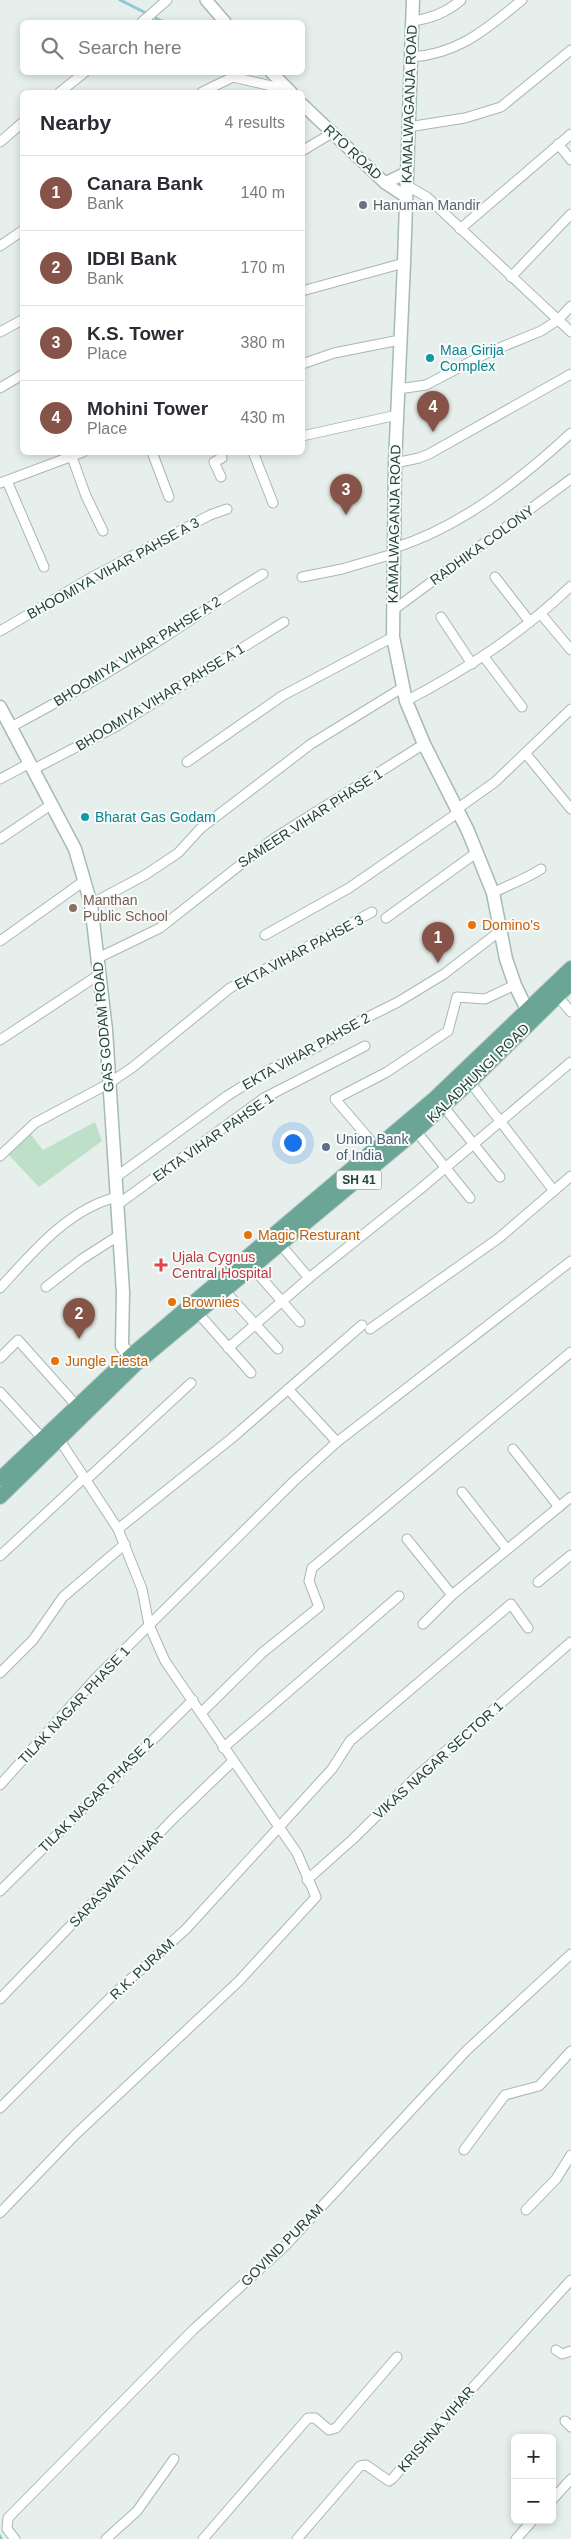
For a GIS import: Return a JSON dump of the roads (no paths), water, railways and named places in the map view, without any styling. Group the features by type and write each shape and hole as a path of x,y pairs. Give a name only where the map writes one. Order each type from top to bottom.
{"main road":[{"name":"KAMALWAGANJA ROAD","path":"413,0 395,464 393,637 406,700 424,744 458,811 493,893 506,959 514,985 529,1016"},
{"name":"GAS GODAM ROAD","path":"0,707 75,849 91,904 100,974 116,1177 118,1236 123,1292 122,1346 132,1360"},
{"name":"KALADHUNGI ROAD","path":"0,1497 76,1405 444,1107 470,1082 553,992 571,968"},
{"name":"KALADHUNGI ROAD","path":"553,992 571,983"},
{"name":"KALADHUNGI ROAD","path":"194,1308 224,1290 280,1244 290,1230 378,1148 529,1016"},
{"name":"KALADHUNGI ROAD","path":"2,1471 51,1436 132,1360"}],"street":[{"path":"144,20 166,0"},
{"path":"206,0 223,20"},
{"path":"411,21 426,19 449,10 461,0"},
{"path":"410,57 433,56 474,38 522,0"},
{"path":"408,127 465,118 501,107 571,50"},
{"path":"62,90 81,75"},
{"path":"274,75 288,90"},
{"path":"206,90 233,77 282,90"},
{"name":"RTO ROAD","path":"305,107 386,183 406,185"},
{"path":"0,142 20,126"},
{"path":"305,149 332,134"},
{"path":"460,228 571,134"},
{"path":"558,144 571,160"},
{"path":"386,183 406,185 426,197 571,332"},
{"path":"511,277 571,214"},
{"path":"0,246 20,232"},
{"path":"305,290 404,263"},
{"path":"398,389 426,385 488,353 541,331 558,320 571,306"},
{"path":"0,332 20,321"},
{"path":"305,363 334,353 400,340"},
{"path":"395,464 429,454 571,374"},
{"path":"0,388 20,376"},
{"path":"305,435 397,415"},
{"path":"302,577 342,569 393,551 425,537 478,507 551,451 571,433"},
{"path":"44,567 3,482 76,455"},
{"path":"153,455 169,497"},
{"path":"221,455 222,458 214,462 221,477"},
{"path":"254,455 274,503"},
{"path":"72,457 86,496 103,531"},
{"name":"RADHIKA COLONY","path":"392,611 571,479"},
{"name":"BHOOMIYA VIHAR PAHSE A 3","path":"0,631 94,576 210,515 227,509"},
{"name":"BHOOMIYA VIHAR PAHSE A 2","path":"11,727 82,688 160,640 212,604 263,574"},
{"path":"495,577 530,622"},
{"path":"406,700 484,657 541,614 571,586"},
{"path":"541,614 571,650"},
{"path":"441,617 472,664"},
{"name":"BHOOMIYA VIHAR PAHSE A 1","path":"0,779 115,727 205,673 284,622"},
{"path":"187,762 282,696 393,637"},
{"path":"484,657 522,706"},
{"path":"91,904 145,875 178,853 201,828 311,744 402,688"},
{"path":"265,935 349,888 458,811 496,782 571,709"},
{"name":"SAMEER VIHAR PHASE 1","path":"98,958 160,928 272,839 424,744"},
{"path":"526,754 571,809"},
{"path":"0,839 52,804"},
{"path":"386,918 476,853"},
{"path":"493,893 522,877 529,878 541,869"},
{"path":"0,941 84,881"},
{"name":"EKTA VIHAR PAHSE 3","path":"0,1156 35,1123 108,1084 133,1067 230,988 372,912"},
{"name":"EKTA VIHAR PAHSE 2","path":"116,1177 227,1096 267,1071 317,1047 360,1021 406,998 444,974 500,930"},
{"path":"0,1040 100,974"},
{"path":"378,1148 335,1098 387,1072 448,1031 457,998 485,999 514,985"},
{"path":"553,992 571,1012"},
{"name":"EKTA VIHAR PAHSE 1","path":"0,1288 45,1239 73,1218 103,1201 117,1201 264,1098 366,1046"},
{"path":"228,1348 282,1301 571,1062"},
{"path":"470,1082 554,1191"},
{"path":"444,1107 500,1177"},
{"path":"416,1131 470,1198"},
{"path":"118,1529 366,1327 499,1238 571,1176"},
{"path":"46,1287 82,1259 118,1236"},
{"path":"280,1244 310,1278"},
{"name":"TILAK NAGAR PHASE 1","path":"0,1785 95,1680 149,1625 251,1522 337,1442 571,1260"},
{"path":"252,1267 300,1322"},
{"path":"224,1290 278,1349"},
{"path":"194,1308 251,1373"},
{"path":"0,1358 18,1340 76,1405"},
{"path":"201,1712 262,1653 318,1607 309,1581 312,1568 571,1352"},
{"path":"0,1556 191,1383"},
{"path":"288,1389 337,1442"},
{"path":"0,1392 51,1436 86,1479 118,1529 126,1544 142,1588 149,1625 165,1661 297,1853 307,1880 316,1897 245,1974 75,2135 0,2213"},
{"path":"513,1449 559,1507"},
{"path":"462,1492 506,1548"},
{"path":"423,1624 452,1595 506,1548 571,1496"},
{"path":"407,1539 452,1595"},
{"path":"0,1673 33,1640 63,1596 126,1544"},
{"path":"538,1582 571,1555"},
{"path":"223,1748 399,1596"},
{"name":"R.K. PURAM","path":"0,2108 116,1992 186,1929 332,1769 350,1742 511,1604 528,1628"},
{"name":"VIKAS NAGAR SECTOR 1","path":"307,1880 353,1839 414,1778 571,1642"},
{"name":"TILAK NAGAR PHASE 2","path":"0,1891 193,1700"},
{"name":"SARASWATI VIHAR","path":"0,1999 173,1819 233,1761"},
{"name":"GOVIND PURAM","path":"15,2539 7,2529 8,2518 193,2330 285,2246 466,2051 571,1954"},
{"path":"464,2150 505,2095 539,2086 571,2051"},
{"path":"526,2210 556,2179 571,2155"},
{"name":"KRISHNA VIHAR","path":"297,2539 360,2466 366,2465 389,2481 393,2478 571,2280"},
{"path":"556,2350 562,2354 571,2351"},
{"path":"203,2539 308,2418 315,2418 329,2430 336,2428 397,2356"},
{"path":"106,2539 137,2511 174,2458"},
{"path":"556,2496 571,2480"},
{"path":"516,2539 529,2524"}],"waterway":[{"path":"120,0 146,13"},
{"path":"153,17 160,20"}],"place":[{"name":"Hanuman Mandir","path":"363,205"},
{"name":"Maa Girija Complex","path":"430,358"},
{"name":"Mohini Tower","path":"433,432"},
{"name":"K.S. Tower","path":"346,515"},
{"name":"Bharat Gas Godam","path":"85,817"},
{"name":"Manthan Public School","path":"73,908"},
{"name":"Domino's","path":"472,925"},
{"name":"Canara Bank","path":"438,963"},
{"name":"Union Bank of India","path":"326,1147"},
{"name":"Magic Resturant","path":"248,1235"},
{"name":"Ujala Cygnus Central Hospital","path":"161,1265"},
{"name":"Brownies","path":"172,1302"},
{"name":"IDBI Bank","path":"79,1339"},
{"name":"Jungle Fiesta","path":"55,1361"}]}
